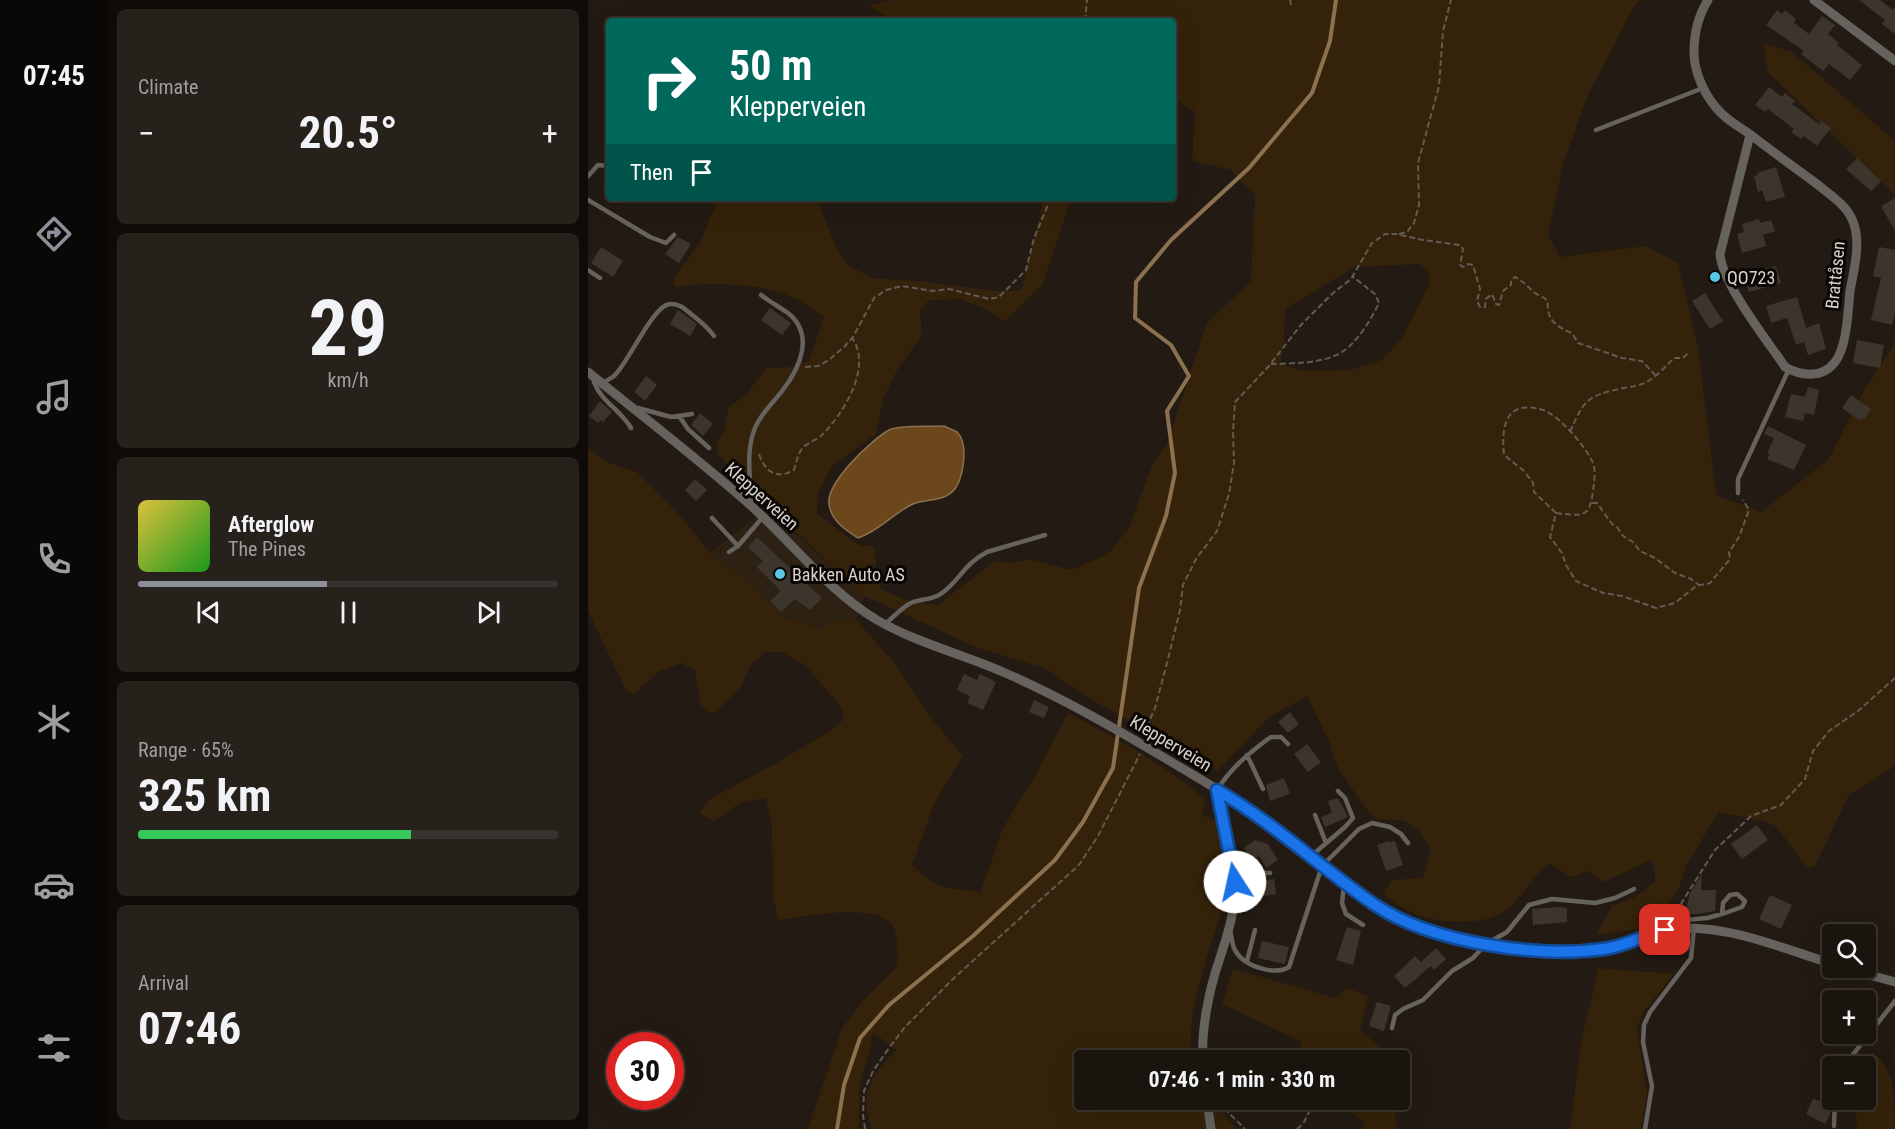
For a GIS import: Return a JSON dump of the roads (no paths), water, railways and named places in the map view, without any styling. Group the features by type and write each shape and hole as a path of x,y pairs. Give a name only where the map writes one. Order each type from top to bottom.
{"street":[{"name":"Brattåsen","path":"1708,0 1698,21 1694,40 1694,59 1704,87 1722,114 1837,200 1846,209 1856,229 1857,246 1839,355 1829,368 1820,372 1808,375 1789,369"},
{"path":"1814,0 1895,61"},
{"path":"1750,135 1720,254 1722,267 1734,290 1785,367 1789,369"},
{"name":"Klepperveien","path":"590,374 751,505 850,600 885,624 913,638 1004,672 1142,745 1264,820 1376,906 1404,921 1422,928 1486,944 1542,951 1575,951 1623,945 1665,930 1695,928 1728,932 1822,961"},
{"path":"1202,1050 1212,984 1234,904 1235,882 1232,861 1217,790"},
{"path":"1876,977 1895,982"},
{"path":"1208,1110 1211,1129"}],"lane":[{"path":"1596,130 1704,87"},
{"path":"588,176 598,165 606,165"},
{"path":"588,200 650,237 666,243 674,235"},
{"path":"588,270 600,278"},
{"path":"751,505 749,457 751,437 762,414 782,392 799,366 802,348 800,327 789,314 760,296"},
{"path":"602,383 612,378 622,367 654,316 663,306 679,305 707,326 714,336"},
{"path":"1738,493 1738,479 1789,369"},
{"path":"590,374 595,388 623,415 631,428"},
{"path":"632,407 671,417 692,414"},
{"path":"679,416 688,429 709,448"},
{"path":"729,552 738,546 763,517"},
{"path":"712,518 738,546"},
{"path":"885,624 909,604 927,601 941,594 964,568 978,557 995,549 1045,535"},
{"path":"1217,790 1247,755 1271,737 1281,737 1288,744"},
{"path":"1247,755 1263,789"},
{"path":"1310,857 1353,818 1345,798 1338,791"},
{"path":"1315,815 1326,843"},
{"path":"1229,928 1235,951 1247,961 1268,969 1278,970 1289,967 1322,866 1359,829 1372,823 1390,827 1401,834 1408,843"},
{"path":"1232,861 1255,873 1270,873"},
{"path":"1344,882 1342,903 1346,914 1363,925"},
{"path":"1392,1028 1395,1015 1423,1000 1452,971 1473,958 1486,944 1507,932 1529,905 1552,899 1595,903 1615,898 1634,889"},
{"path":"1665,930 1674,921 1722,915 1742,907 1745,901 1737,894 1730,895 1723,903 1722,915"},
{"path":"1645,1129 1652,1086 1643,1042 1644,1025 1650,1012 1691,958 1695,928"},
{"path":"1247,961 1255,930"},
{"path":"1852,1056 1895,1001"},
{"path":"1834,1126 1835,1110"}],"waterway":[{"path":"837,1129 844,1085 860,1038 889,1005 973,936 1055,860 1083,822 1113,768 1139,588 1166,516 1175,473 1167,411 1189,376 1171,345 1135,318 1136,282 1171,240 1249,168 1312,93 1330,41 1336,0"}],"place":[{"name":"QO723","path":"1715,277"},
{"name":"Bakken Auto AS","path":"780,574"}]}
